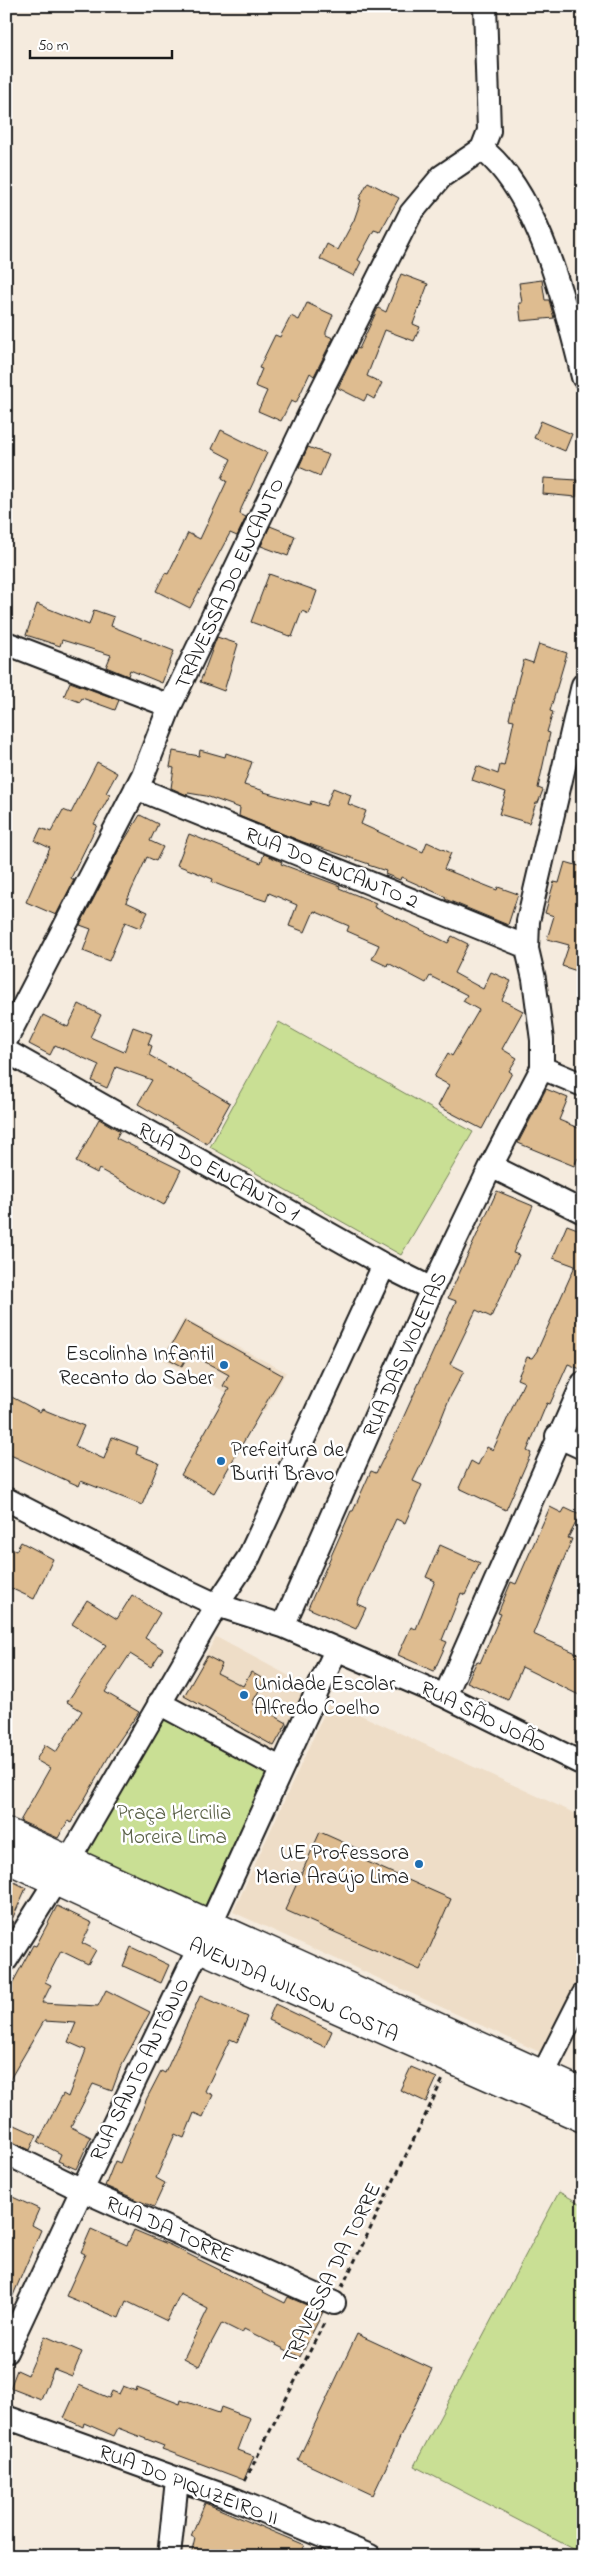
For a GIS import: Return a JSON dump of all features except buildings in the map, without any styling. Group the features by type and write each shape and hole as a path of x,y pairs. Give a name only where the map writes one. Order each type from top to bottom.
{"street":[{"path":"484,6 489,131 482,149 496,160 510,177 528,210 562,302 583,377"},
{"name":"TRAVESSA DO ENCANTO","path":"6,1040 136,788 170,706 311,411 411,213 442,176 482,149"},
{"path":"6,644 170,706"},
{"path":"583,684 534,888 528,921 527,947 534,979 542,1040 542,1068 583,1085"},
{"name":"RUA DO ENCANTO 2","path":"136,788 527,947"},
{"name":"RUA DO ENCANTO 1","path":"6,1051 384,1265 432,1289"},
{"name":"RUA DAS VIOLETAS","path":"283,1626 432,1289 490,1166 542,1068"},
{"path":"490,1166 583,1212"},
{"path":"6,1960 62,1870 217,1605 236,1578 256,1543 384,1265"},
{"path":"445,1696 583,1383"},
{"path":"558,1436 583,1448"},
{"name":"RUA SÃO JOÃO","path":"6,1499 217,1605 283,1626 445,1696 583,1764"},
{"name":"RUA SANTO ANTÔNIO","path":"6,2352 211,1923 280,1768 336,1650"},
{"path":"159,1703 280,1768"},
{"path":"6,1832 62,1870 211,1923 583,2093"},
{"name":"AVENIDA WILSON COSTA","path":"6,1858 62,1870 198,1947 583,2118"},
{"path":"542,2074 583,1995"},
{"name":"RUA DA TORRE","path":"6,2153 82,2190 334,2303"},
{"name":"RUA DO PIQUZEIRO II","path":"6,2417 236,2500 370,2556"},
{"path":"169,2556 177,2480"}],"path":[{"name":"TRAVESSA DA TORRE","path":"236,2500 452,2060"}],"shaded area":[{"name":"Escolinha Infantil Recanto do Saber","path":"184,1319 286,1372 264,1412 162,1359"},
{"name":"Unidade Escolar Alfredo Coelho","path":"216,1637 308,1686 272,1753 179,1703"},
{"name":"UE Professora Maria Araújo Lima","path":"330,1701 583,1817 583,1971 544,2054 233,1912"}],"green space":[{"path":"279,1022 473,1132 401,1255 210,1147"},
{"name":"Praça Hercilia Moreira Lima","path":"163,1718 266,1774 203,1910 85,1857"},
{"path":"559,2192 583,2205 583,2554 414,2466"}],"place":[{"name":"Escolinha Infantil Recanto do Saber","path":"224,1365"},
{"name":"Prefeitura de Buriti Bravo","path":"221,1461"},
{"name":"Unidade Escolar Alfredo Coelho","path":"244,1695"},
{"name":"UE Professora Maria Araújo Lima","path":"419,1864"}]}
